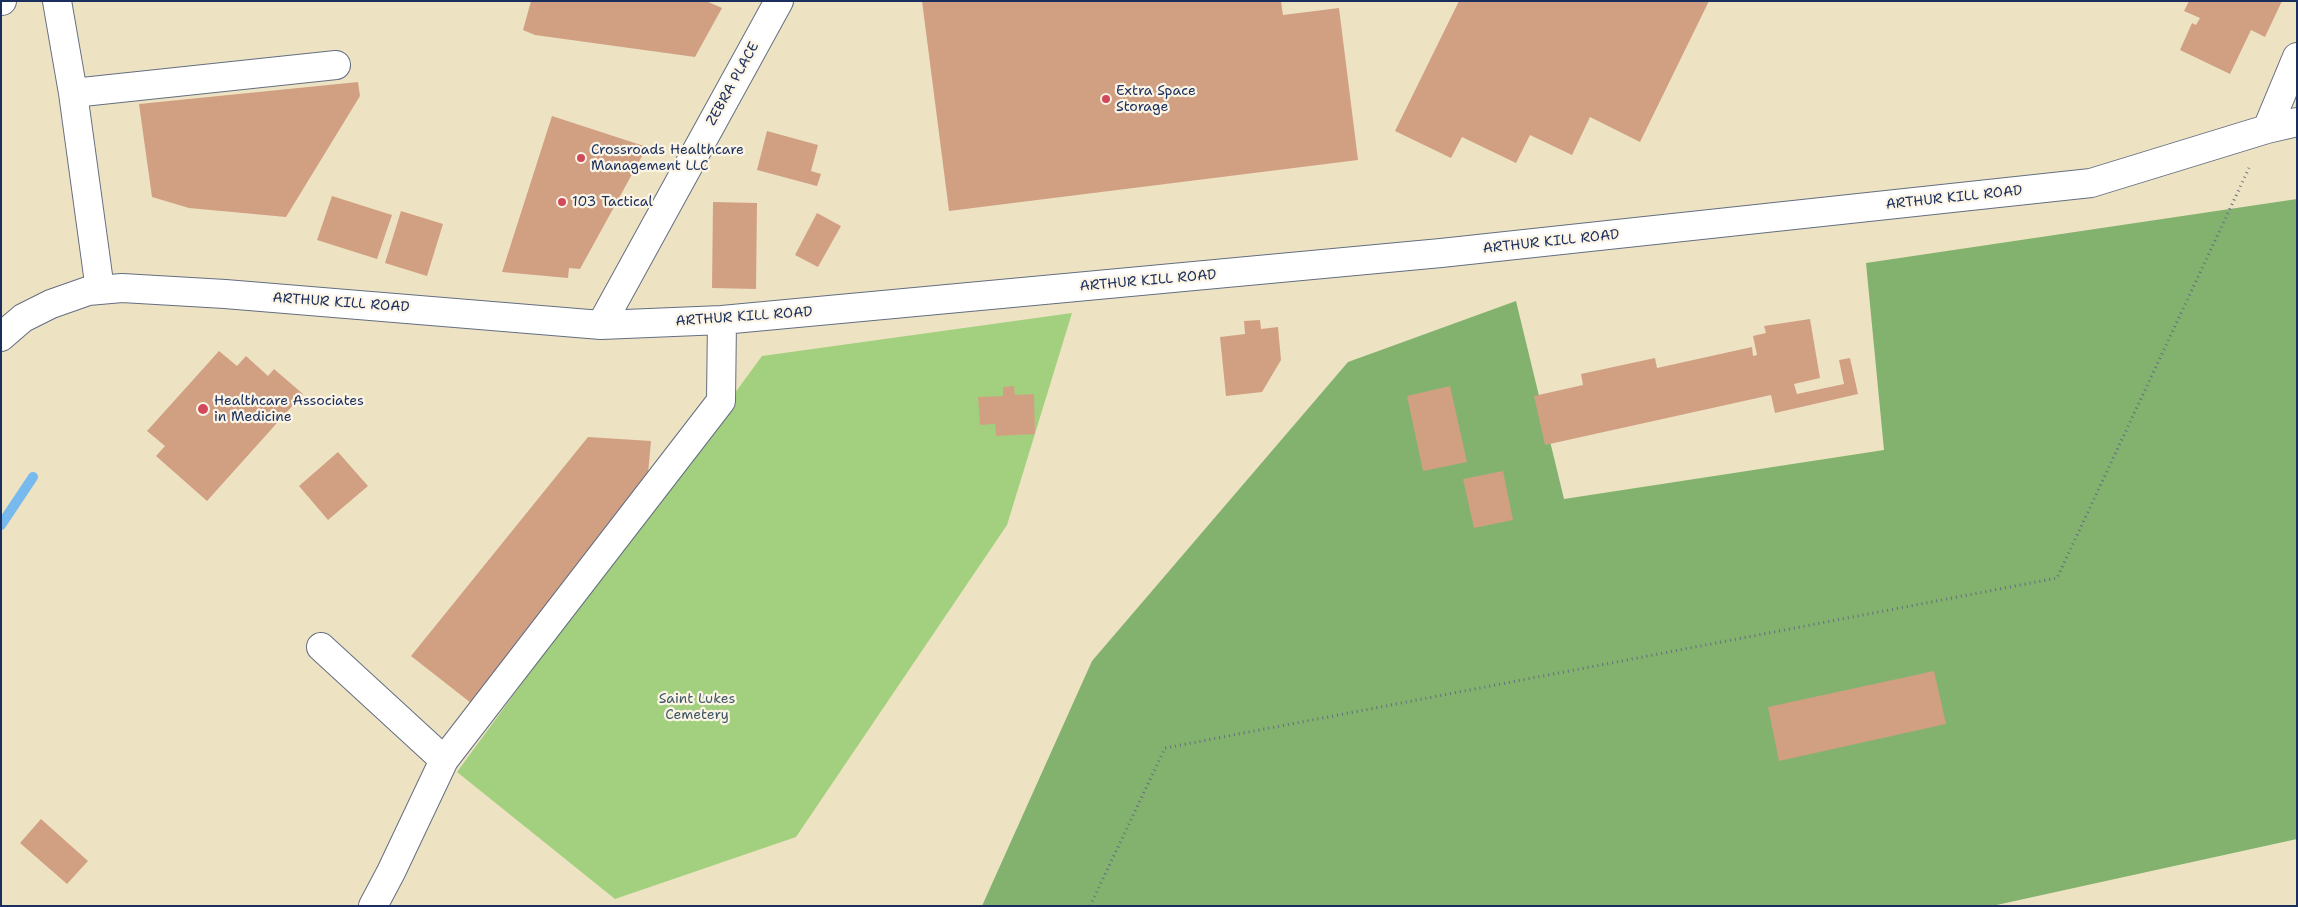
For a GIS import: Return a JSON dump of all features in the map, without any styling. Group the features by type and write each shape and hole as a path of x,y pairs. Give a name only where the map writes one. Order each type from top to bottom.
{"street":[{"path":"57,1 73,94 100,290"},
{"name":"ZEBRA PLACE","path":"600,325 779,1"},
{"path":"2267,129 2297,58"},
{"path":"73,94 336,65"},
{"name":"ARTHUR KILL ROAD","path":"1,337 23,318 50,304 88,291 122,288 225,294 600,325 722,320 1441,254 2090,183 2267,129 2297,122"},
{"path":"373,906 444,760 721,401 722,320"},
{"path":"321,647 444,760"}],"path":[{"path":"1090,906 1165,748 2057,578 2267,129"}],"green space":[{"path":"2297,199 2297,839 1992,906 982,906 1092,661 1348,362 1516,301 1564,499 1884,450 1866,263"},
{"name":"Saint Lukes Cemetery","path":"1072,313 1007,525 796,837 615,899 457,772 762,356"}],"building":[{"path":"531,1 706,1 722,8 695,57 535,35 523,30"},
{"path":"922,1 1281,1 1283,15 1339,8 1358,160 949,211"},
{"path":"1459,1 1709,1 1640,142 1590,117 1572,155 1530,135 1516,163 1462,137 1451,158 1395,131"},
{"path":"2189,1 2282,1 2265,37 2251,30 2230,74 2180,50 2192,23 2196,25 2200,18 2184,11"},
{"path":"358,82 360,96 286,217 189,208 152,197 139,104"},
{"path":"552,116 647,147 580,269 569,268 568,278 502,272"},
{"path":"767,131 818,145 811,171 821,174 817,186 757,170"},
{"path":"332,196 392,215 377,259 317,240"},
{"path":"713,202 757,203 756,289 712,288"},
{"path":"401,211 443,224 427,276 385,263"},
{"path":"817,213 841,226 818,267 795,255"},
{"path":"1810,319 1820,378 1794,384 1797,394 1844,384 1839,360 1850,358 1858,394 1775,413 1771,395 1545,445 1534,396 1583,385 1581,374 1655,358 1657,368 1752,347 1753,356 1757,355 1753,336 1766,333 1764,326"},
{"path":"1260,320 1261,329 1278,327 1281,360 1262,392 1226,396 1220,337 1245,334 1244,321"},
{"path":"219,351 237,366 246,356 268,376 274,369 303,394 207,501 156,456 165,446 147,431"},
{"path":"1014,386 1015,395 1034,394 1035,434 996,436 995,424 980,425 978,397 1003,396 1003,387"},
{"path":"1450,386 1467,462 1423,471 1407,396"},
{"path":"588,437 651,441 647,485 471,703 411,656"},
{"path":"338,452 368,486 328,520 299,486"},
{"path":"1503,471 1513,520 1474,528 1463,479"},
{"path":"1934,671 1946,724 1779,761 1768,707"},
{"path":"41,819 88,861 67,884 20,843"}],"waterway":[{"path":"1,525 33,477"}],"place":[{"name":"Extra Space Storage","path":"1106,99"},
{"name":"Crossroads Healthcare Management LLC","path":"581,158"},
{"name":"103 Tactical","path":"562,202"},
{"name":"Healthcare Associates in Medicine","path":"203,409"}]}
